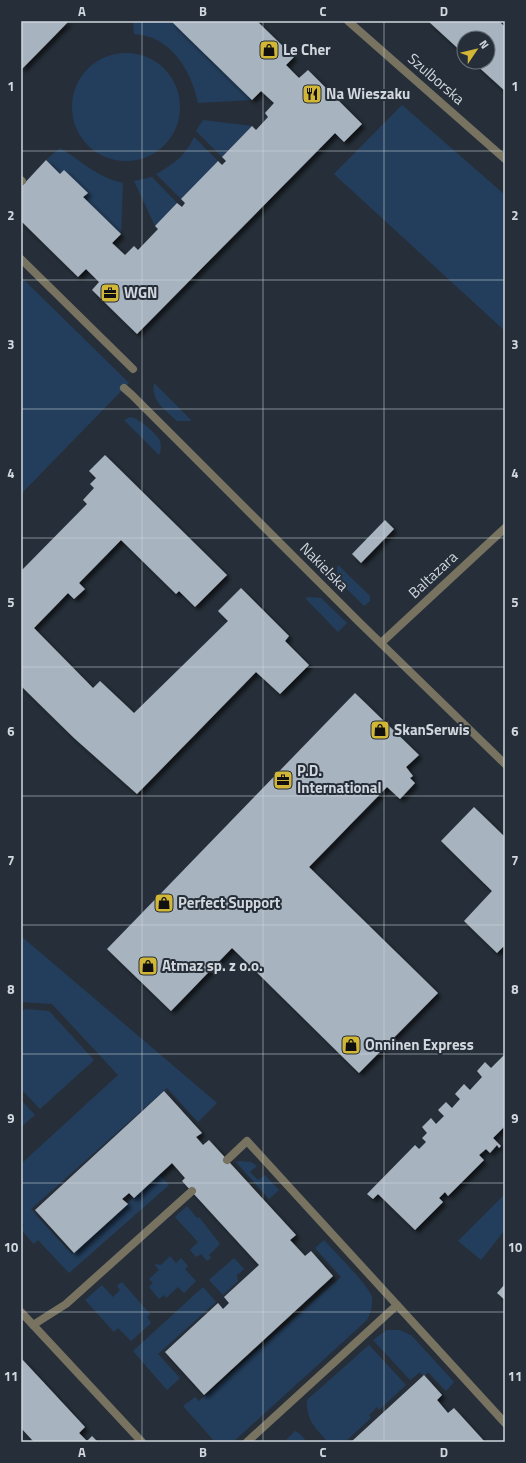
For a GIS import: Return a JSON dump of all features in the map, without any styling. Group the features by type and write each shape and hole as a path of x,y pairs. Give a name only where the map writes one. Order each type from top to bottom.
{"street":[{"name":"Szulborska","path":"348,21 505,159"},
{"path":"21,259 133,369"},
{"name":"Nakielska","path":"124,388 505,764"},
{"name":"Baltazara","path":"381,643 505,528"},
{"path":"227,1160 247,1141 505,1423"},
{"path":"33,1325 66,1304 192,1191"},
{"path":"247,1442 396,1305"},
{"path":"21,1312 142,1442"}],"shaded area":[{"path":"133,21 171,21 252,100 198,103 190,79 177,57 169,48 159,41 147,36 134,34"},
{"path":"126,53 136,54 147,58 156,62 164,69 171,77 175,86 179,97 179,117 175,128 171,137 164,145 156,152 147,156 136,160 126,161 116,160 105,156 96,152 88,145 81,137 77,128 73,117 72,107 73,97 77,86 81,77 88,69 96,62 105,58 116,54"},
{"path":"402,105 505,195 505,331 334,174"},
{"path":"203,120 252,126 222,157 196,131"},
{"path":"194,137 218,161 181,199 156,174 178,159 191,144"},
{"path":"60,148 97,173 123,183 121,234 83,197 87,193 60,174 46,160"},
{"path":"152,177 177,203 155,226 134,181"},
{"path":"21,277 129,383 21,494"},
{"path":"154,383 191,420 190,421 177,421 160,405 155,395"},
{"path":"130,417 141,422 159,439 161,447 159,455 124,420"},
{"path":"338,565 370,596 370,601 364,606 338,580"},
{"path":"307,597 321,598 347,623 338,632 306,599"},
{"path":"21,936 217,1103 198,1122 167,1088 31,1209 72,1254 159,1174 169,1185 69,1273 38,1240 34,1244 21,1230 24,1225 21,1222 21,1164 118,1075 52,1004 21,1002"},
{"path":"25,1009 49,1011 94,1060 40,1109 21,1089 21,1013"},
{"path":"21,1100 35,1115 21,1127"},
{"path":"236,1162 251,1162 257,1166 250,1172 258,1180 265,1175 279,1190 269,1199"},
{"path":"505,1194 505,1230 481,1260 458,1241"},
{"path":"187,1206 197,1218 199,1217 220,1244 209,1255 211,1258 207,1261 201,1254 196,1257 190,1250 198,1242 175,1217"},
{"path":"324,1240 358,1277 372,1297 371,1312 367,1320 233,1442 215,1442 183,1406 195,1397 199,1401 341,1277 315,1248"},
{"path":"170,1256 176,1263 181,1258 188,1266 185,1269 196,1281 184,1293 178,1287 166,1298 164,1295 159,1299 149,1287 153,1283 149,1279 159,1270 155,1265 157,1263 158,1265 161,1265"},
{"path":"234,1258 244,1269 237,1275 238,1281 223,1295 209,1280"},
{"path":"122,1282 150,1314 147,1317 151,1323 131,1341 118,1328 114,1332 85,1300 102,1285 113,1297 120,1290 117,1286"},
{"path":"203,1287 216,1302 158,1354 180,1378 167,1390 133,1351"},
{"path":"387,1330 400,1330 411,1335 454,1382 446,1391 428,1372 424,1377 420,1372 410,1380 373,1340"},
{"path":"369,1345 406,1385 379,1410 377,1407 369,1415 371,1418 345,1442 325,1442 326,1440 312,1423 308,1413 307,1400"},
{"path":"295,1431 300,1434 307,1442 284,1442"}],"building":[{"path":"21,21 69,21 21,70"},
{"path":"171,21 257,21 294,57 286,65 299,78 308,70 362,124 344,142 335,133 137,334 92,290 99,282 86,269 78,277 21,221 21,187 46,160 60,174 64,170 88,193 83,197 121,234 112,243 125,255 134,246 138,250 158,229 155,226 177,203 182,207 185,203 181,199 218,161 222,165 226,161 222,157 252,126 256,130 268,117 265,113 274,103 261,91 252,100"},
{"path":"428,21 499,21 505,27 505,91 482,70 496,70 496,30 456,30 456,47"},
{"path":"105,455 227,575 195,607 179,591 176,594 121,540 79,583 85,589 74,599 68,593 34,628 93,688 100,681 134,713 228,621 218,611 241,588 289,636 285,641 309,665 280,694 256,672 137,794 74,738 21,686 21,571 87,504 83,500 94,488 90,484 96,478 89,471"},
{"path":"385,520 394,529 361,563 352,554"},
{"path":"355,693 419,755 406,767 413,776 410,778 415,783 400,799 387,787 309,867 438,993 359,1073 232,948 171,1011 107,949"},
{"path":"474,807 505,837 505,945 497,953 464,921 492,891 441,841"},
{"path":"505,1054 505,1126 493,1138 501,1146 499,1148 497,1145 490,1153 486,1149 479,1155 484,1160 448,1196 445,1192 439,1198 443,1202 415,1230 378,1194 373,1199 367,1194 415,1145 419,1149 426,1142 422,1138 427,1133 422,1127 431,1118 436,1124 444,1116 438,1110 446,1102 452,1108 460,1099 455,1094 464,1084 470,1090 482,1077 477,1071 485,1062 491,1068"},
{"path":"164,1091 202,1133 196,1137 203,1145 209,1140 296,1235 290,1240 305,1256 311,1251 333,1276 204,1395 165,1352 218,1303 223,1309 229,1303 224,1297 259,1265 182,1181 185,1178 172,1163 134,1198 129,1193 122,1199 128,1204 74,1253 35,1210"},
{"path":"505,1284 505,1300 497,1293"},
{"path":"21,1358 85,1427 79,1433 87,1441 92,1436 98,1442 34,1442 21,1428"},
{"path":"424,1375 442,1395 437,1400 448,1413 454,1408 485,1442 351,1442"}],"place":[{"name":"Le Cher","path":"269,50"},
{"name":"Na Wieszaku","path":"312,94"},
{"name":"WGN","path":"110,293"},
{"name":"SkanSerwis","path":"380,730"},
{"name":"P.D. International","path":"283,780"},
{"name":"Perfect Support","path":"164,903"},
{"name":"Atmaz sp. z o.o.","path":"148,966"},
{"name":"Onninen Express","path":"351,1045"}]}
